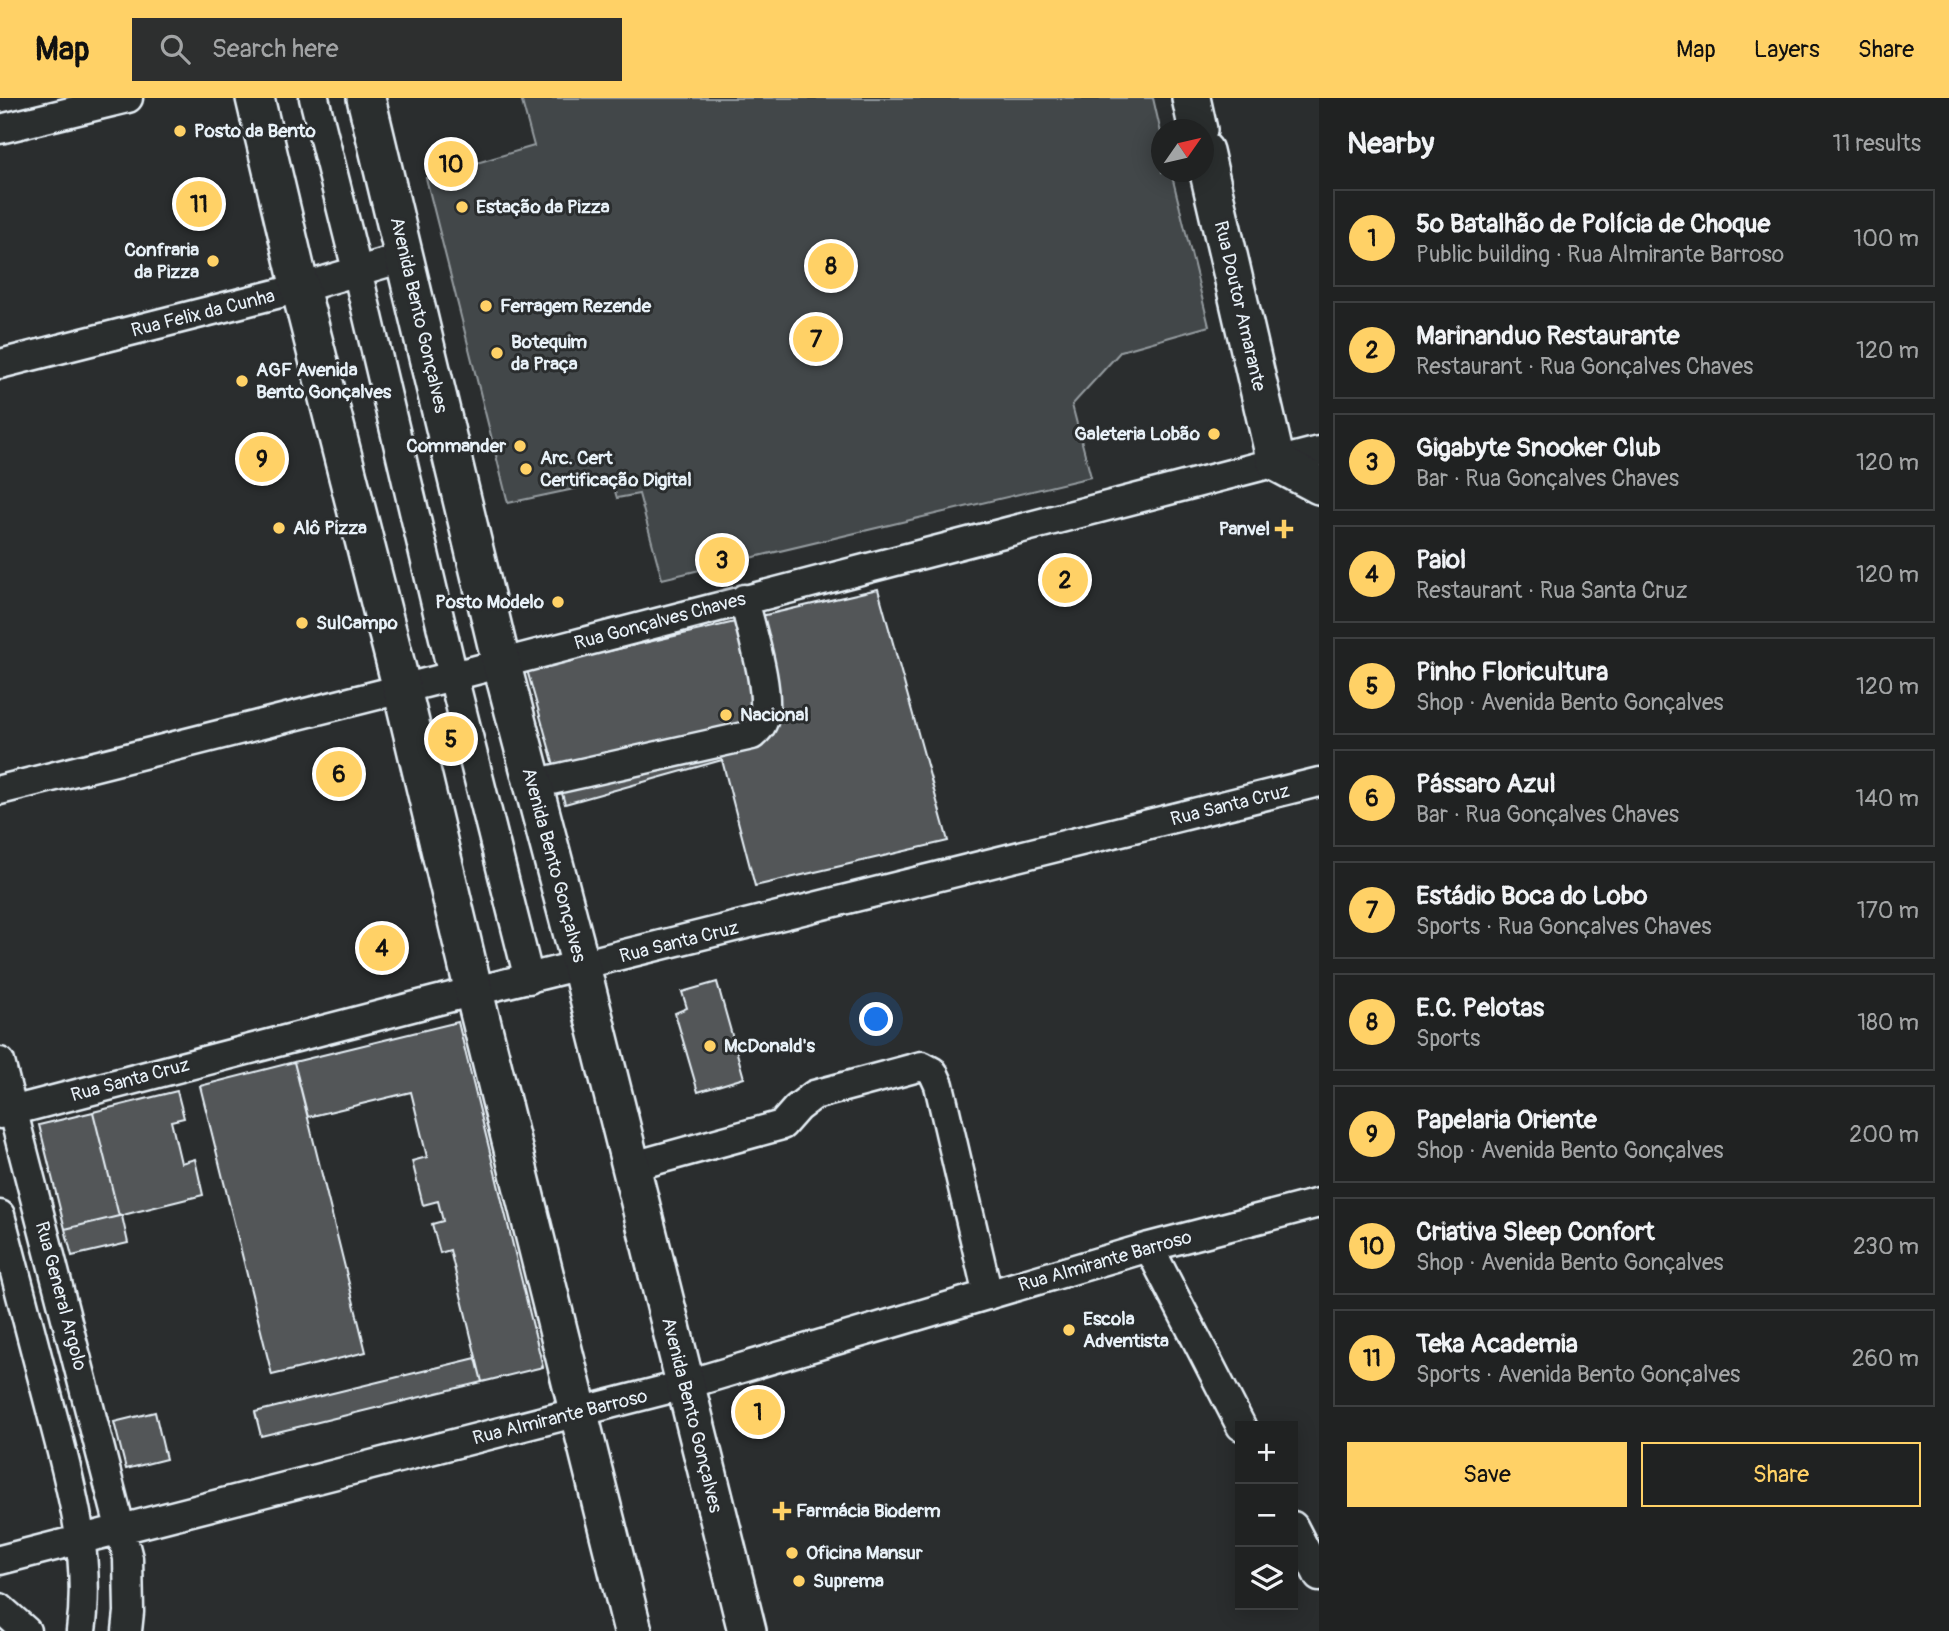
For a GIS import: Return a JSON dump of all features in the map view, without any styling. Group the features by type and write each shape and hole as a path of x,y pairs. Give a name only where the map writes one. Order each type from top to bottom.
{"main road":[{"path":"255,98 633,1631"},
{"name":"Avenida Bento Gonçalves","path":"366,98 501,662 581,966 747,1631"},
{"path":"1191,98 1196,119"},
{"name":"Rua Doutor Amarante","path":"1210,182 1276,462"},
{"path":"1276,462 1319,485"}],"street":[{"path":"0,130 128,98"},
{"path":"314,98 529,979"},
{"name":"Rua Felix da Cunha","path":"0,364 300,288 405,257"},
{"name":"Rua Gonçalves Chaves","path":"0,790 453,676 1319,451"},
{"path":"533,784 752,735 764,718 765,694 744,599"},
{"name":"Rua Santa Cruz","path":"6,1113 474,992 1319,782"},
{"name":"Rua General Argolo","path":"0,1062 6,1113 121,1529 129,1567 127,1631"},
{"path":"630,1167 782,1125 797,1108 814,1095 922,1066 933,1072 939,1085 988,1294"},
{"name":"Rua Almirante Barroso","path":"0,1560 684,1385 1149,1247 1319,1203"},
{"name":"Rua General Argolo","path":"0,1215 72,1491 81,1540 86,1600 82,1631"},
{"path":"1149,1247 1238,1421"},
{"path":"1298,1536 1319,1577"},
{"path":"0,1608 26,1631"}],"shaded area":[{"path":"521,98 1153,98 1158,119 1151,119 1151,182 1173,182 1209,326 1121,351 1072,405 1091,477 662,579 639,494 617,498 612,481 508,503 426,178 534,146"}],"building":[{"name":"Nacional","path":"878,589 948,841 755,886 722,760 565,804 527,670"},
{"name":"McDonald's","path":"717,982 744,1078 698,1092 675,1013 687,1008 682,992"},
{"path":"458,1022 543,1367 482,1382 450,1250 440,1253 432,1224 443,1221 438,1201 423,1205 412,1161 427,1157 411,1092 308,1117 294,1062"},
{"path":"294,1062 366,1352 272,1375 200,1086"},
{"path":"177,1091 184,1118 171,1121 181,1163 195,1159 203,1195 119,1216 93,1112"},
{"path":"93,1112 119,1216 65,1229 39,1125"},
{"path":"122,1216 128,1243 72,1256 65,1229"},
{"path":"476,1358 482,1382 261,1436 255,1412"},
{"path":"155,1412 166,1459 126,1469 114,1422"}],"place":[{"name":"Posto da Bento","path":"180,131"},
{"name":"Criativa Sleep Confort","path":"451,164"},
{"name":"Teka Academia","path":"199,204"},
{"name":"Estação da Pizza","path":"462,207"},
{"name":"Confraria da Pizza","path":"213,261"},
{"name":"E.C. Pelotas","path":"831,266"},
{"name":"Ferragem Rezende","path":"486,306"},
{"name":"Estádio Boca do Lobo","path":"816,339"},
{"name":"Botequim da Praça","path":"497,353"},
{"name":"AGF Avenida Bento Gonçalves","path":"242,381"},
{"name":"Galeteria Lobão","path":"1214,434"},
{"name":"Commander","path":"520,446"},
{"name":"Papelaria Oriente","path":"262,459"},
{"name":"Arc. Cert Certificação Digital","path":"526,469"},
{"name":"Alô Pizza","path":"279,528"},
{"name":"Panvel","path":"1284,529"},
{"name":"Gigabyte Snooker Club","path":"722,560"},
{"name":"Marinanduo Restaurante","path":"1065,580"},
{"name":"Posto Modelo","path":"558,602"},
{"name":"SulCampo","path":"302,623"},
{"name":"Nacional","path":"726,715"},
{"name":"Pinho Floricultura","path":"451,739"},
{"name":"Pássaro Azul","path":"339,774"},
{"name":"Paiol","path":"382,948"},
{"name":"McDonald's","path":"710,1046"},
{"name":"Escola Adventista","path":"1069,1330"},
{"name":"5º Batalhão de Polícia de Choque","path":"758,1412"},
{"name":"Farmácia Bioderm","path":"782,1511"},
{"name":"Oficina Mansur","path":"792,1553"},
{"name":"Suprema","path":"799,1581"}]}
